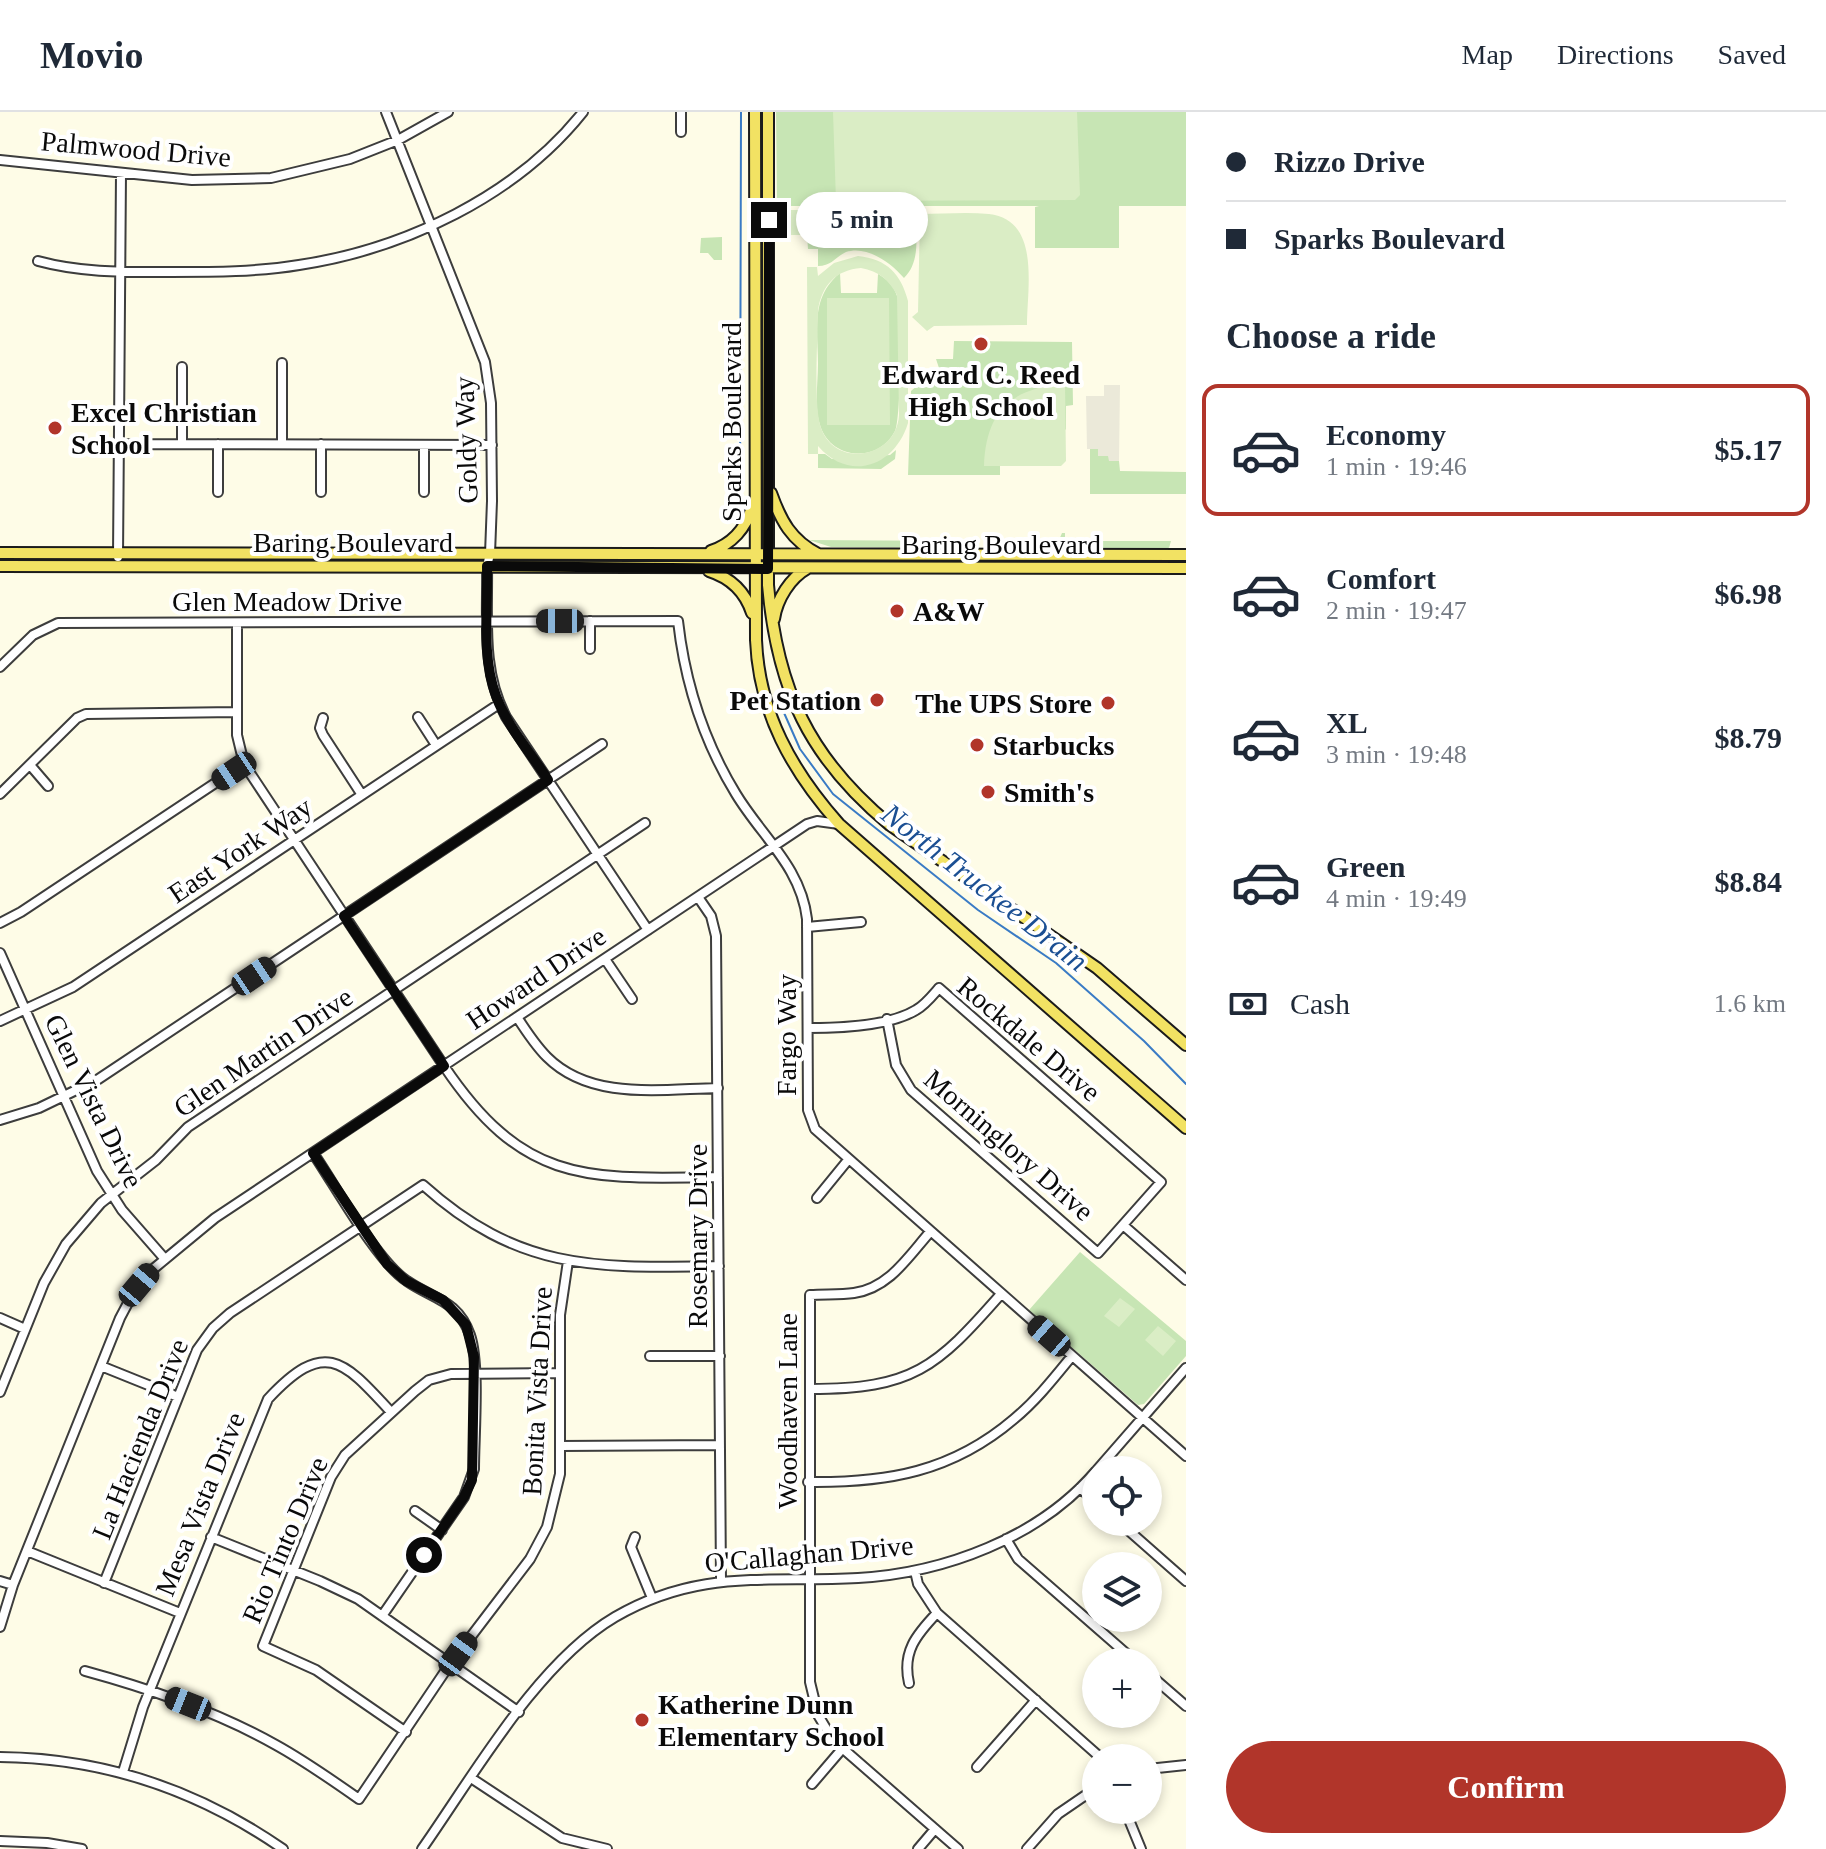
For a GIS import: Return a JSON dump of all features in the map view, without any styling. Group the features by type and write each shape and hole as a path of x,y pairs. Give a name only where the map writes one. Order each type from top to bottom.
{"main road":[{"name":"Sparks Boulevard","path":"755,112 756,622 760,678 772,722 801,777 839,824 1186,1128"},
{"name":"Sparks Boulevard","path":"768,112 768,569 773,629 786,679 801,719 831,767 890,825 1097,968 1186,1045"},
{"path":"755,178 764,193 769,195"},
{"path":"769,488 788,530 805,547 820,554"},
{"path":"697,554 722,548 736,536 744,527 755,498"},
{"name":"Baring Boulevard","path":"0,553 1186,555"},
{"name":"Baring Boulevard","path":"0,566 1186,568"},
{"path":"698,567 718,573 737,586 745,595 756,622"},
{"path":"773,629 780,599 795,577 808,568"}],"street":[{"name":"Goldy Way","path":"386,112 485,362 491,403 492,445 490,554 487,566 488,662 499,704 648,930"},
{"name":"Palmwood Drive","path":"0,160 192,180 271,178 337,163 398,140 448,112"},
{"path":"38,261 76,270 236,272 300,265 368,249 432,224 516,176 559,139 583,112"},
{"path":"681,112 681,132"},
{"path":"118,566 121,173"},
{"path":"282,363 282,444"},
{"path":"182,367 182,444"},
{"path":"121,444 492,445"},
{"path":"218,444 218,492"},
{"path":"321,444 321,492"},
{"path":"424,445 424,492"},
{"path":"590,621 590,649"},
{"name":"Glen Meadow Drive","path":"0,667 33,635 58,623 678,621"},
{"name":"Fargo Way","path":"678,621 692,698 711,749 738,798 788,864 801,889 807,927 810,1119 821,1136 1186,1456"},
{"path":"237,623 237,735 244,764 466,1099 494,1129 548,1162 605,1177 718,1177"},
{"name":"East York Way","path":"0,1021 73,987 499,704"},
{"path":"0,794 77,718 86,714 236,712"},
{"path":"418,717 436,745"},
{"path":"323,718 320,728 323,735 362,795"},
{"path":"0,1120 64,1097 97,1080 602,744"},
{"path":"0,923 244,764"},
{"path":"30,765 48,786"},
{"name":"Howard Drive","path":"0,1627 13,1585 129,1301 164,1258 215,1218 807,824 817,821 839,824"},
{"name":"Glen Martin Drive","path":"0,1392 44,1283 66,1244 110,1194 156,1160 188,1127 645,823"},
{"name":"Rosemary Drive","path":"698,897 711,916 716,936 721,1580"},
{"path":"807,927 861,922"},
{"name":"Glen Vista Drive","path":"0,953 97,1171 110,1194 164,1258"},
{"path":"605,959 632,999"},
{"name":"Rockdale Drive","path":"808,1028 839,1027 887,1019 917,1010 939,988 1161,1182 1123,1225"},
{"path":"517,1017 547,1058 584,1081 626,1089 718,1088"},
{"name":"Morninglory Drive","path":"887,1019 896,1065 911,1090 1098,1253 1123,1225"},
{"path":"313,1153 396,1273 443,1300 460,1316 473,1346 472,1480 442,1530 382,1616"},
{"path":"817,1198 848,1160"},
{"name":"La Hacienda Drive","path":"104,1583 197,1350 222,1319 423,1185 459,1214 499,1238 539,1254 568,1261"},
{"path":"1123,1225 1186,1280"},
{"name":"Woodhaven Lane","path":"930,1232 893,1275 873,1288 850,1294 810,1295 808,1482 811,1690 825,1728 842,1749 958,1849"},
{"path":"568,1261 613,1267 719,1266"},
{"name":"Bonita Vista Drive","path":"150,1689 277,1745 359,1799 450,1664 539,1544 550,1518 558,1492 560,1315 568,1261"},
{"path":"810,1389 872,1386 920,1370 956,1344 1001,1294"},
{"path":"0,1318 25,1329"},
{"path":"650,1356 720,1356"},
{"path":"808,1482 894,1478 919,1472 960,1455 1015,1418 1072,1356"},
{"name":"Mesa Vista Drive","path":"123,1772 150,1689 180,1613 263,1408 274,1393 299,1371 325,1362 342,1366 357,1375 391,1412"},
{"path":"101,1366 178,1397"},
{"name":"O'Callaghan Drive","path":"1108,1456 1186,1368"},
{"name":"Rio Tinto Drive","path":"406,1732 316,1670 263,1646 337,1465 429,1380 451,1374 559,1373"},
{"path":"560,1446 720,1445"},
{"name":"O'Callaghan Drive","path":"425,1848 471,1778 547,1675 578,1644 614,1618 652,1598 721,1580 857,1578 915,1571 964,1557 1006,1539 1051,1512 1082,1486"},
{"path":"415,1511 442,1530"},
{"path":"1135,1536 1186,1581"},
{"path":"211,1537 339,1589 519,1712"},
{"path":"635,1537 631,1547 652,1598"},
{"path":"1006,1539 1018,1559 1120,1648"},
{"path":"27,1551 180,1613"},
{"path":"915,1571 925,1598 937,1613 1085,1744"},
{"path":"0,1581 13,1585"},
{"path":"909,1683 906,1672 908,1651 918,1632 937,1613"},
{"path":"85,1671 150,1689"},
{"path":"1162,1685 1186,1706"},
{"path":"977,1767 1036,1700"},
{"path":"812,1784 842,1749"},
{"path":"0,1757 53,1760 123,1772 200,1800 229,1814 283,1849"},
{"path":"1162,1768 1186,1765"},
{"path":"471,1778 562,1838 607,1849"},
{"path":"1027,1849 1058,1814 1082,1798"},
{"path":"1131,1824 1141,1849"},
{"path":"918,1849 935,1829"},
{"path":"0,1841 47,1843 82,1849"}],"green space":[{"path":"776,112 1186,112 1186,206 1119,206 1119,248 1035,248 1035,207 1039,206 777,206"},
{"path":"833,112 1077,112 1080,195 1075,200 836,201"},
{"path":"904,208 904,217 916,218 916,242 913,265 904,278 885,261 870,253 846,252 830,263 818,266 818,249 808,249 807,235 820,235 830,224 831,214 838,209"},
{"path":"787,210 831,210 830,223 820,235 787,235"},
{"path":"920,214 989,214 1006,219 1017,229 1028,258 1027,325 934,326 927,331 912,317 918,312"},
{"path":"722,237 722,260 714,260 708,253 700,253 701,238"},
{"path":"858,256 885,264 897,276 908,301 908,423 893,450 882,459 857,466 844,464 818,446 818,454 808,454 807,267 817,267 818,276 834,263","holes":["861,268 883,277 897,295 899,415 896,429 888,441 877,449 852,453 839,450 821,428 817,388 818,310 823,293 832,280 844,272"]},
{"path":"840,273 841,293 877,293 878,274 892,286 899,305 897,422 888,441 867,453 856,454 834,446 826,437 818,418 818,315 824,293"},
{"path":"827,298 889,298 890,425 827,425"},
{"path":"954,341 1072,342 1073,405 1066,406 1066,429 1029,466 1000,466 1000,475 908,475 911,391 940,371 936,359 953,359"},
{"path":"1065,384 1066,461 1061,466 984,466 990,431 1005,406 1030,391"},
{"path":"1090,449 1098,449 1109,456 1109,461 1119,461 1120,471 1186,472 1186,494 1090,494"},
{"path":"896,450 895,459 881,469 818,468 818,454 832,459 890,455"},
{"path":"1065,533 1065,542 1059,548 990,546 990,541 1059,540"},
{"path":"809,540 967,542 960,548 831,547"},
{"path":"1086,541 1171,541 1169,548 1093,548"},
{"path":"1080,1252 1186,1341 1186,1356 1144,1404 1138,1405 1029,1310"},
{"path":"1120,1298 1135,1309 1119,1327 1104,1316"},
{"path":"1158,1326 1176,1341 1163,1356 1145,1340"}],"shaded area":[{"path":"1104,385 1120,385 1119,461 1098,456 1098,449 1087,449 1086,396 1104,396"}],"waterway":[{"path":"740,496 741,112"},
{"name":"North Truckee Drain","path":"781,706 800,749 833,794 978,910 1056,963 1144,1041 1186,1084"}],"place":[{"name":"Edward C. Reed High School","path":"981,344"},
{"name":"Excel Christian School","path":"55,428"},
{"name":"A&W","path":"897,611"},
{"name":"Pet Station","path":"877,700"},
{"name":"The UPS Store","path":"1108,703"},
{"name":"Starbucks","path":"977,745"},
{"name":"Smith's","path":"988,792"},
{"name":"Katherine Dunn Elementary School","path":"642,1720"}],"route":[{"path":"424,1555 468,1491 472,1480 474,1357 470,1335 452,1307 434,1294 406,1281 387,1264 313,1153 444,1066 344,916 548,780 506,717 495,693 488,662 487,566 768,569 769,220"}]}
